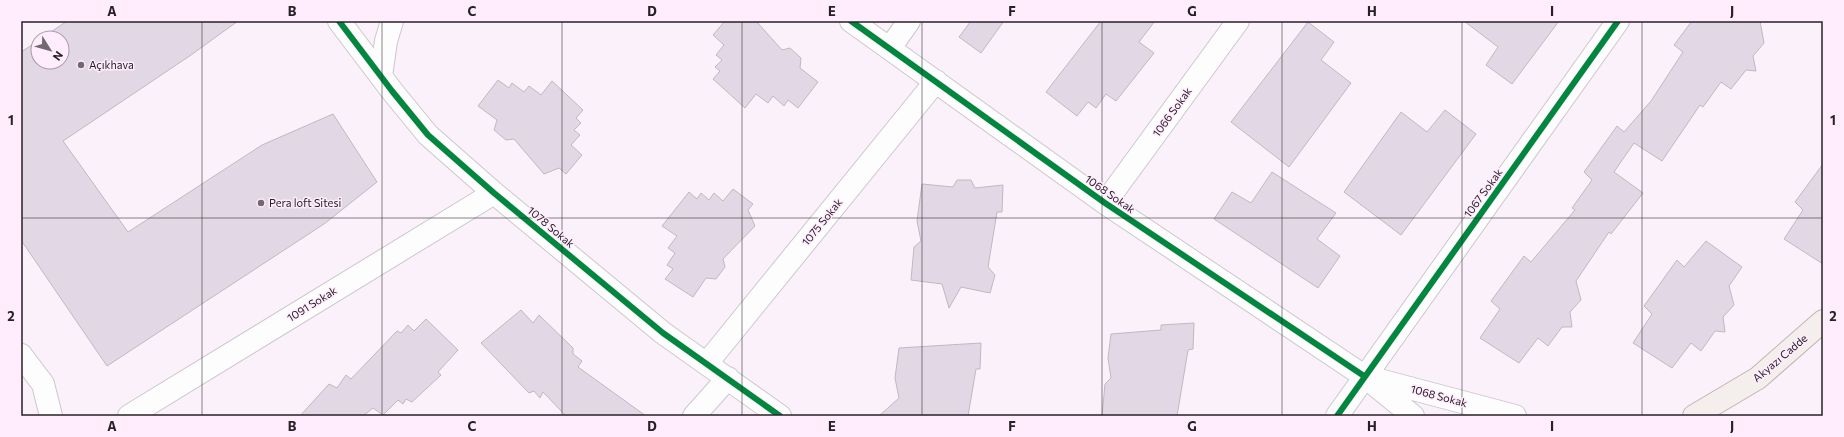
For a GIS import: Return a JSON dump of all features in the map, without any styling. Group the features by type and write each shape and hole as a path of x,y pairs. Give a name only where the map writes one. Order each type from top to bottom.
{"main road":[{"name":"Akyazı Cadde","path":"1694,416 1758,378 1823,321"}],"street":[{"name":"1078 Sokak","path":"339,21 428,134 494,193 663,333 780,416"},
{"path":"381,76 386,42 392,21"},
{"name":"1068 Sokak","path":"851,21 1105,203 1364,376 1413,416"},
{"path":"890,48 909,21"},
{"name":"1066 Sokak","path":"1105,203 1238,21"},
{"name":"1067 Sokak","path":"1336,416 1618,21"},
{"name":"1075 Sokak","path":"707,363 936,81"},
{"name":"1091 Sokak","path":"129,416 494,193"},
{"path":"21,355 43,384 51,416"},
{"name":"1068 Sokak","path":"1364,376 1515,416"},
{"path":"694,416 728,378"}],"building":[{"name":"Pera loft Sitesi","path":"67,21 238,21 191,55 63,141 128,232 262,145 333,114 377,182 324,224 107,366 21,240 21,52 30,46 30,70 70,70 70,30 54,30"},
{"path":"725,21 756,21 782,50 790,48 801,58 800,68 818,82 798,108 788,100 784,106 773,96 768,103 756,94 745,108 713,79 720,71 715,67 722,60 716,55 724,45 713,35"},
{"path":"971,21 1004,21 981,53 959,37"},
{"path":"1101,21 1155,21 1139,42 1154,53 1116,101 1106,94 1096,108 1088,102 1077,116 1046,92"},
{"path":"1464,21 1559,21 1512,84 1486,65 1498,47"},
{"path":"1692,21 1760,21 1764,43 1753,56 1756,71 1746,70 1731,89 1721,82 1703,107 1700,105 1662,161 1634,143 1614,172 1643,193 1611,234 1609,232 1576,281 1581,300 1570,312 1572,327 1562,327 1548,346 1538,338 1519,363 1480,338 1500,309 1491,301 1524,256 1531,262 1575,210 1572,208 1592,180 1584,172 1617,126 1624,132 1651,101 1683,52 1674,45"},
{"path":"1308,22 1334,42 1321,60 1351,83 1289,167 1231,122"},
{"path":"498,80 509,88 512,83 524,92 529,86 541,95 552,81 583,110 576,118 581,123 574,130 580,135 571,145 582,155 566,174 559,168 544,174 514,139 506,140 494,130 497,120 478,106"},
{"path":"1445,110 1476,134 1401,235 1344,192 1401,112 1427,132"},
{"path":"1823,164 1823,264 1784,239 1803,210 1795,202"},
{"path":"1272,172 1336,213 1317,239 1340,256 1318,288 1214,219 1232,192 1251,203"},
{"path":"957,180 971,180 975,188 1003,185 1002,212 997,212 988,267 995,275 990,293 961,287 949,308 942,284 911,280 914,247 921,241 917,221 922,184 953,187"},
{"path":"733,189 753,204 748,210 755,226 723,259 725,267 716,279 706,278 693,297 665,279 673,269 667,265 675,253 668,248 677,236 662,226 689,192 697,199 701,193 709,200 714,193 723,201"},
{"path":"1706,241 1742,267 1729,286 1734,305 1723,317 1725,332 1715,331 1701,351 1691,343 1672,368 1633,343 1652,314 1644,306 1677,260 1684,267"},
{"path":"521,310 533,323 539,315 573,348 573,354 582,361 578,367 646,416 566,416 543,392 540,398 534,391 529,393 481,343"},
{"path":"426,319 458,350 438,372 441,375 412,402 406,399 403,404 398,400 383,415 373,408 363,416 300,416 329,384 337,388 346,375 351,379 397,331 401,333 408,325 414,331"},
{"path":"1194,323 1193,349 1188,350 1177,416 1102,416 1105,384 1111,378 1108,358 1111,334 1161,330 1161,325"},
{"path":"981,343 980,369 976,369 968,416 879,416 899,398 895,378 899,348"}],"cycle path":[{"path":"339,21 392,91 428,135 494,193 663,333 780,416"},
{"path":"851,21 1105,203 1364,376"},
{"path":"1337,416 1618,21"}],"place":[{"name":"Açıkhava","path":"81,65"},
{"name":"Pera loft Sitesi","path":"261,203"}]}
